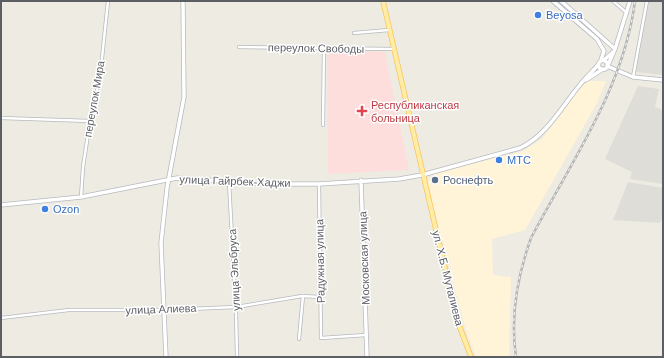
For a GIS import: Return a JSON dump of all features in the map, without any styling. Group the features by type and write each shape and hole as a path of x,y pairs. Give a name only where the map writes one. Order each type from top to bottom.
{"main road":[{"path":"383,1 422,175"},
{"name":"ул. Х.Б. Муталиева","path":"422,175 459,325 471,357"}],"street":[{"name":"переулок Мира","path":"81,197 83,167 90,121 100,77 108,1"},
{"path":"166,357 161,243 167,188 170,179 184,96 183,1"},
{"path":"553,1 597,39 604,51 603,60 605,67"},
{"path":"561,1 615,49"},
{"path":"613,1 627,13"},
{"path":"580,84 605,67 615,49 630,1"},
{"path":"633,77 647,1"},
{"path":"354,33 389,30"},
{"name":"переулок Свободы","path":"239,47 393,49"},
{"path":"323,125 324,47"},
{"path":"580,84 615,49"},
{"path":"598,66 633,77 663,80"},
{"name":"улица Гайрбек-Хаджи","path":"1,205 81,197 170,179 200,178 229,182 319,184 362,180 400,179 422,175 520,148 532,143 548,126 580,84"},
{"path":"1,118 90,121"},
{"name":"Московская улица","path":"362,180 367,357"},
{"name":"улица Эльбруса","path":"229,182 236,307 237,357"},
{"name":"Радужная улица","path":"319,184 321,338 366,336"},
{"path":"299,339 303,296"},
{"name":"улица Алиева","path":"1,318 69,310 164,310 236,307 303,296 320,297"}],"shaded area":[{"path":"645,1 663,1 663,75 636,72"},
{"name":"Республиканская больница","path":"327,49 385,52 409,170 328,174"},
{"path":"588,81 606,81 597,103 525,230 492,239 493,275 511,277 509,357 476,357 466,331 427,183 434,174 523,151 542,139 582,84"},
{"path":"638,86 659,89 655,107 663,110 663,184 630,179 632,172 605,159"},
{"path":"628,182 663,188 663,217 660,223 613,220"}],"railway":[{"path":"516,357 514,342 514,312 522,267 531,238 579,153 608,94 620,64 629,33 635,1"}],"place":[{"name":"Beyosa","path":"538,15"},
{"name":"Республиканская больница","path":"362,111"},
{"name":"МТС","path":"499,160"},
{"name":"Роснефть","path":"435,180"},
{"name":"Ozon","path":"45,209"}]}
